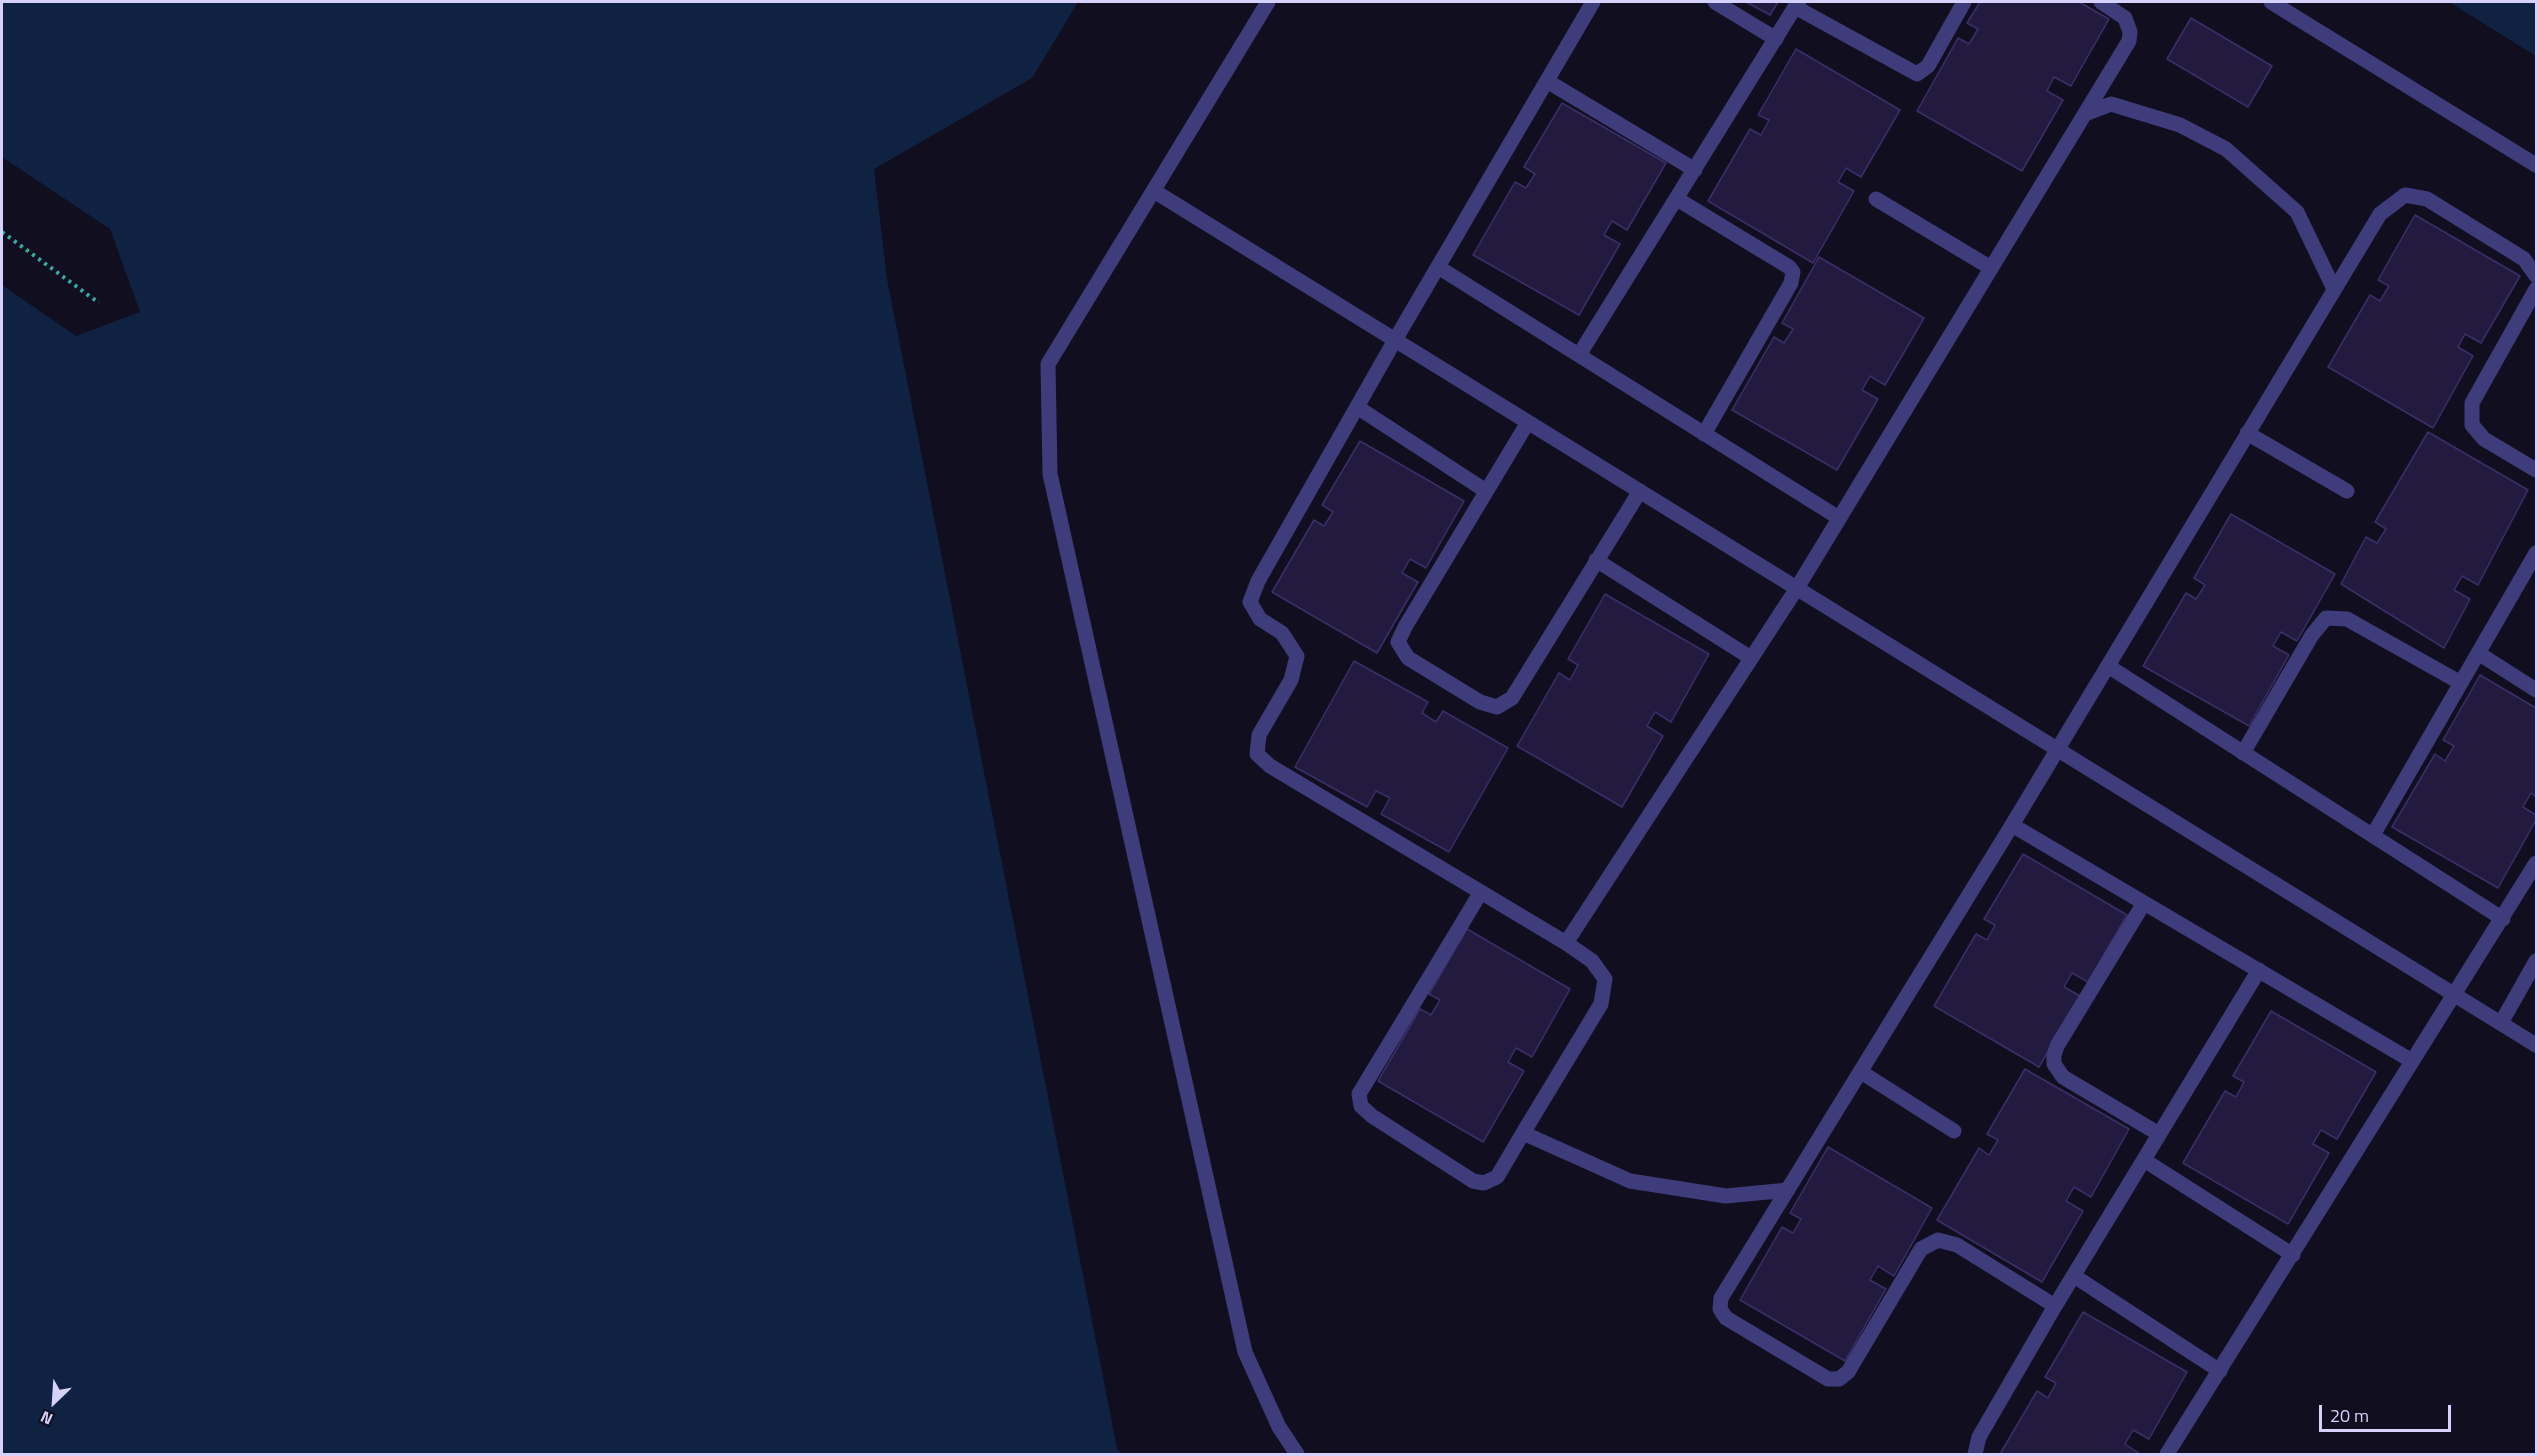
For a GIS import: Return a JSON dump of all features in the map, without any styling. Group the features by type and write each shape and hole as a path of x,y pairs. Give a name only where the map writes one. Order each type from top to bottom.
{"street":[{"path":"1268,2 1048,364 1050,474 1245,1352 1279,1427 1297,1455"},
{"path":"1481,892 1359,1094 1361,1106 1371,1116 1473,1181 1484,1183 1497,1177 1600,1004 1605,979 1592,961 1566,943 1481,892 1270,766 1257,754 1259,735 1291,680 1297,656 1282,633 1260,618 1250,602 1258,581 1395,340 1593,2"},
{"path":"1715,2 1776,39"},
{"path":"1579,356 1797,4 1917,74 1928,66 1964,2"},
{"path":"1566,943 1797,588 2129,41 2130,32 2125,18 2102,2"},
{"path":"2271,2 2536,165"},
{"path":"1547,81 1695,170"},
{"path":"2085,114 2110,104 2180,125 2226,149 2297,212 2334,289"},
{"path":"1154,191 2536,1045"},
{"path":"2055,1306 1957,1245 1938,1240 1921,1249 1848,1372 1839,1379 1828,1379 1726,1318 1720,1309 1721,1298 2012,825 2380,214 2405,195 2427,199 2524,259 2536,276"},
{"path":"1677,199 1789,267 1793,272 1791,283 1704,434"},
{"path":"1876,199 1992,268"},
{"path":"1438,267 1839,518"},
{"path":"2536,289 2472,403 2472,425 2484,439 2536,470"},
{"path":"1357,407 1486,491"},
{"path":"1528,422 1398,642 1408,658 1480,702 1497,707 1512,698 1640,490"},
{"path":"2247,433 2347,491"},
{"path":"2373,835 2536,553"},
{"path":"1596,560 1751,658"},
{"path":"2243,753 2312,635 2326,618 2347,619 2461,683"},
{"path":"2478,653 2536,690"},
{"path":"2108,666 2503,919"},
{"path":"2012,825 2412,1061"},
{"path":"2168,1455 2536,863"},
{"path":"2144,903 2057,1046 2054,1064 2063,1077 2159,1134"},
{"path":"2501,1023 2536,960"},
{"path":"1975,1455 1979,1437 2055,1306 2259,970"},
{"path":"1861,1072 1954,1131"},
{"path":"1523,1133 1630,1182 1726,1196 1788,1190"},
{"path":"2144,1160 2293,1256"},
{"path":"2074,1276 2220,1371"}],"path":[{"path":"2,232 99,303"}],"water":[{"path":"2,2 1078,2 1032,78 874,169 887,279 1117,1448 1121,1454 2,1454 2,285 76,336 140,312 110,229 2,157"},
{"path":"2449,2 2536,2 2536,56"}],"building":[{"path":"1746,2 1778,2 1770,15"},
{"path":"1980,2 2079,2 2109,19 2071,86 2054,77 2047,91 2063,100 2022,171 1917,111 1958,38 1969,44 1978,29 1967,23"},
{"path":"2191,18 2272,66 2248,107 2167,59"},
{"path":"1796,49 1900,110 1861,177 1846,168 1838,182 1854,191 1813,263 1708,201 1750,129 1761,135 1769,120 1758,115"},
{"path":"1562,103 1666,163 1627,230 1612,221 1604,235 1620,244 1579,315 1473,255 1515,182 1526,188 1535,174 1524,167"},
{"path":"2415,215 2520,276 2481,343 2465,334 2458,347 2473,356 2433,428 2328,367 2370,295 2380,301 2389,286 2378,280"},
{"path":"1819,257 1924,318 1885,385 1870,376 1862,390 1878,399 1837,470 1732,410 1774,337 1784,343 1793,329 1782,323"},
{"path":"2428,432 2528,490 2478,585 2462,576 2454,590 2470,599 2444,648 2341,584 2366,537 2377,543 2386,529 2375,522"},
{"path":"1360,441 1464,501 1426,568 1410,559 1402,573 1418,582 1377,653 1272,592 1314,520 1324,526 1333,512 1322,505"},
{"path":"2231,514 2335,574 2297,641 2281,632 2273,646 2289,655 2249,726 2143,666 2186,593 2196,599 2205,585 2194,578"},
{"path":"1605,594 1709,654 1671,722 1655,712 1647,726 1663,736 1622,807 1517,746 1559,673 1570,680 1578,665 1568,659"},
{"path":"1354,661 1428,702 1422,713 1436,722 1443,711 1508,748 1449,852 1381,814 1390,798 1376,791 1367,807 1295,767"},
{"path":"2480,675 2536,708 2536,797 2531,793 2523,807 2536,815 2536,820 2498,888 2392,827 2435,754 2445,761 2454,746 2443,740"},
{"path":"2023,854 2127,915 2088,982 2072,973 2064,987 2080,996 2039,1067 1934,1006 1976,934 1987,940 1995,925 1984,919"},
{"path":"1467,929 1570,989 1532,1057 1516,1048 1508,1062 1524,1071 1483,1142 1378,1081 1420,1009 1431,1015 1440,1000 1429,994"},
{"path":"2271,1011 2376,1072 2337,1139 2321,1130 2313,1144 2329,1153 2288,1224 2183,1163 2225,1091 2236,1097 2244,1082 2233,1076"},
{"path":"2025,1069 2129,1129 2091,1197 2074,1187 2066,1201 2083,1211 2042,1282 1937,1220 1979,1148 1989,1155 1998,1140 1987,1134"},
{"path":"1828,1147 1932,1208 1894,1276 1878,1266 1870,1280 1886,1289 1845,1361 1740,1300 1782,1227 1793,1233 1801,1219 1790,1213"},
{"path":"2083,1312 2187,1372 2149,1439 2133,1430 2125,1444 2140,1454 2000,1454 2037,1391 2048,1398 2056,1383 2045,1377"}]}
